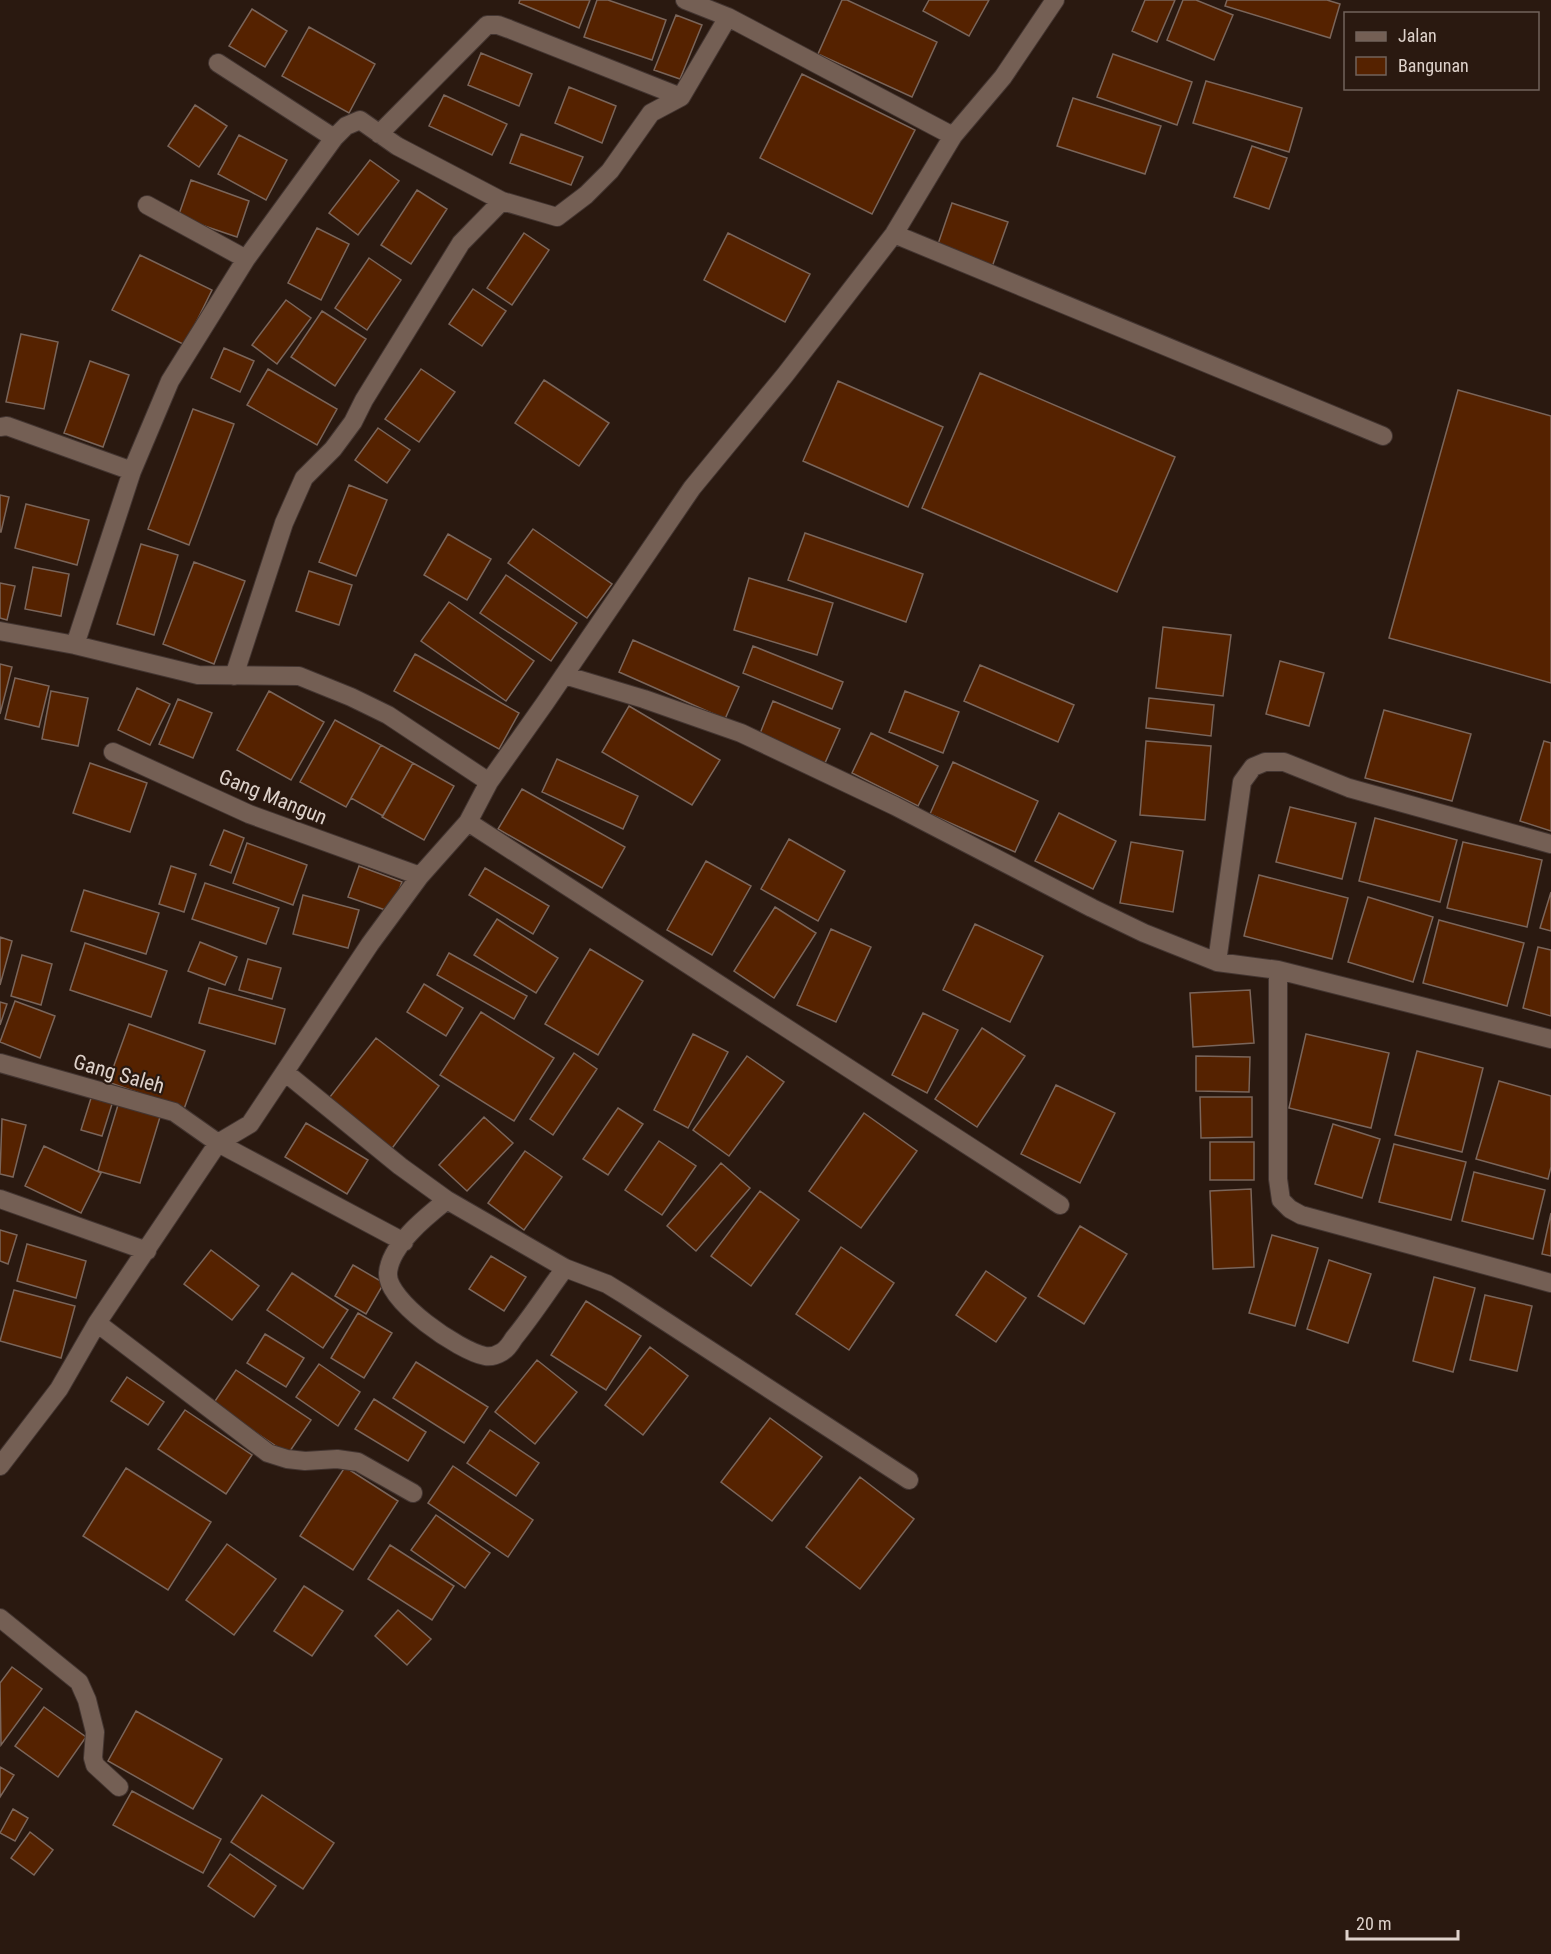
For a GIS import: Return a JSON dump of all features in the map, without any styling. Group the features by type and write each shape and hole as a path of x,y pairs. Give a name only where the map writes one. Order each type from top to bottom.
{"street":[{"path":"685,0 728,17 953,136"},
{"path":"0,1466 59,1389 97,1323 218,1143 250,1124 334,995 420,876 468,822 489,782 692,488 785,375 894,234 953,136 1003,77 1055,0"},
{"path":"75,645 132,471 170,381 246,259 334,138 346,126 360,120 397,146 502,201 557,217 586,195 610,171 651,113 681,97 728,17"},
{"path":"379,134 487,25 509,28 681,97"},
{"path":"218,63 334,138"},
{"path":"234,676 284,524 304,478 333,449 353,422 364,400 462,243 502,201"},
{"path":"147,204 246,259"},
{"path":"894,234 1383,436"},
{"path":"0,427 7,426 132,471"},
{"path":"0,630 75,645 198,675 299,676 388,715 489,782"},
{"path":"564,675 644,699 741,734 895,806 1144,933 1217,962 1278,970 1551,1039"},
{"name":"Gang Mangun","path":"113,752 249,814 420,876"},
{"path":"1217,962 1242,782 1253,767 1265,762 1284,762 1349,788 1551,844"},
{"path":"468,822 1060,1205"},
{"path":"1278,970 1278,1179 1281,1200 1301,1215 1551,1284"},
{"name":"Gang Saleh","path":"0,1063 174,1112 218,1143 404,1242"},
{"path":"286,1072 400,1166 447,1200 565,1268 607,1284 909,1480"},
{"path":"0,1199 147,1251"},
{"path":"447,1200 416,1226 392,1257 387,1276 393,1289 416,1316 452,1341 484,1356 504,1351 565,1268"},
{"path":"97,1323 268,1453 287,1460 338,1459 358,1462 413,1493"},
{"path":"0,1618 79,1682 87,1700 95,1732 94,1765 119,1787"}],"building":[{"path":"520,0 590,0 579,28 519,3"},
{"path":"597,0 608,0 666,20 652,60 584,37"},
{"path":"842,0 847,0 937,42 912,97 818,54"},
{"path":"929,0 989,0 969,36 923,11"},
{"path":"1145,0 1175,0 1157,42 1132,31"},
{"path":"1183,0 1196,0 1233,15 1214,60 1167,40"},
{"path":"1227,0 1327,0 1340,4 1330,38 1225,6"},
{"path":"252,9 287,31 265,67 229,46"},
{"path":"676,15 702,25 680,79 654,70"},
{"path":"309,27 375,64 349,113 282,76"},
{"path":"481,53 532,74 519,106 468,85"},
{"path":"1113,54 1192,82 1177,125 1097,97"},
{"path":"802,74 915,130 872,214 760,158"},
{"path":"1206,81 1302,108 1289,152 1193,123"},
{"path":"569,87 616,106 602,143 555,123"},
{"path":"444,95 507,124 492,155 429,126"},
{"path":"1073,98 1161,126 1145,174 1057,146"},
{"path":"195,105 227,126 199,167 168,146"},
{"path":"521,134 583,157 571,185 510,163"},
{"path":"239,135 287,160 266,200 218,174"},
{"path":"1252,146 1287,158 1269,209 1234,197"},
{"path":"370,160 399,181 358,235 329,213"},
{"path":"191,180 249,201 237,237 178,217"},
{"path":"417,190 447,209 411,264 381,245"},
{"path":"952,203 1008,222 992,267 937,247"},
{"path":"317,228 349,244 321,300 288,283"},
{"path":"524,233 549,250 512,305 487,288"},
{"path":"728,233 810,274 785,322 704,280"},
{"path":"140,255 212,290 185,345 112,310"},
{"path":"369,258 401,280 367,330 335,308"},
{"path":"473,289 506,311 482,346 449,324"},
{"path":"286,300 311,318 277,364 252,345"},
{"path":"322,311 366,339 335,386 291,357"},
{"path":"21,334 58,342 44,409 6,402"},
{"path":"224,348 254,361 240,392 211,378"},
{"path":"90,361 129,375 103,447 64,433"},
{"path":"268,369 337,409 317,445 247,405"},
{"path":"421,369 455,392 419,442 385,419"},
{"path":"980,373 1175,457 1117,592 922,508"},
{"path":"544,380 609,423 579,466 515,423"},
{"path":"838,381 943,427 908,507 803,461"},
{"path":"1458,390 1551,416 1551,683 1389,638"},
{"path":"193,409 234,424 189,545 148,529"},
{"path":"378,428 410,450 387,483 355,460"},
{"path":"349,485 387,500 356,576 319,562"},
{"path":"0,495 9,497 1,532 0,532"},
{"path":"26,504 89,520 77,565 15,548"},
{"path":"533,529 612,584 587,618 508,563"},
{"path":"805,533 923,574 906,622 788,580"},
{"path":"448,534 491,559 467,600 424,575"},
{"path":"141,544 178,555 154,635 117,624"},
{"path":"194,562 245,581 214,664 163,644"},
{"path":"33,567 69,574 61,616 25,609"},
{"path":"309,571 352,585 339,625 296,611"},
{"path":"506,575 577,623 551,661 480,613"},
{"path":"749,578 833,603 817,655 734,630"},
{"path":"0,583 15,586 7,620 0,618"},
{"path":"449,602 534,661 506,701 421,641"},
{"path":"1163,627 1231,635 1223,696 1156,688"},
{"path":"633,640 739,687 725,719 619,672"},
{"path":"753,646 843,682 832,709 743,673"},
{"path":"415,654 519,713 499,749 394,691"},
{"path":"1280,661 1324,673 1309,726 1266,714"},
{"path":"0,664 12,667 0,714"},
{"path":"980,665 1074,705 1058,742 964,701"},
{"path":"15,678 49,686 39,727 5,719"},
{"path":"137,688 170,704 150,745 118,730"},
{"path":"51,691 88,698 78,746 42,739"},
{"path":"269,691 324,722 291,780 237,750"},
{"path":"905,691 959,712 943,753 889,732"},
{"path":"1149,698 1214,705 1211,736 1146,728"},
{"path":"178,699 212,713 193,758 159,744"},
{"path":"773,701 840,729 825,763 759,736"},
{"path":"629,706 720,760 692,805 602,752"},
{"path":"1384,710 1471,734 1452,801 1365,778"},
{"path":"335,720 381,745 346,807 300,782"},
{"path":"871,733 938,766 918,806 852,773"},
{"path":"1146,741 1211,746 1205,820 1140,815"},
{"path":"1544,741 1551,743 1551,831 1520,821"},
{"path":"381,745 413,763 383,816 351,798"},
{"path":"557,759 638,796 623,829 542,792"},
{"path":"953,762 1038,801 1015,852 930,814"},
{"path":"90,763 147,783 130,832 73,813"},
{"path":"413,763 454,786 424,840 382,817"},
{"path":"522,789 625,847 602,888 498,829"},
{"path":"1290,807 1356,823 1342,879 1276,862"},
{"path":"1059,813 1116,841 1093,889 1035,861"},
{"path":"1375,818 1457,840 1440,902 1359,881"},
{"path":"224,830 244,838 231,873 210,865"},
{"path":"789,839 845,871 818,921 761,889"},
{"path":"1131,842 1183,851 1173,912 1120,903"},
{"path":"1463,842 1542,860 1527,927 1447,908"},
{"path":"247,843 307,865 293,905 233,883"},
{"path":"706,861 751,886 712,955 667,930"},
{"path":"171,866 196,874 184,912 159,904"},
{"path":"359,866 402,882 391,912 348,897"},
{"path":"485,868 549,906 533,934 469,895"},
{"path":"1259,875 1348,898 1332,959 1244,936"},
{"path":"205,883 279,908 266,944 192,919"},
{"path":"84,890 159,913 146,954 71,931"},
{"path":"1551,892 1551,931 1540,928"},
{"path":"303,895 359,910 348,948 293,934"},
{"path":"1368,897 1433,917 1413,982 1348,962"},
{"path":"775,907 816,933 774,998 734,971"},
{"path":"497,919 558,958 536,993 474,955"},
{"path":"1439,920 1524,943 1507,1006 1423,983"},
{"path":"975,924 1043,956 1010,1022 943,990"},
{"path":"831,929 871,947 836,1022 797,1005"},
{"path":"0,937 12,941 0,985"},
{"path":"200,942 237,957 225,985 188,971"},
{"path":"85,943 167,971 151,1017 70,990"},
{"path":"1538,947 1551,950 1551,1016 1523,1008"},
{"path":"590,949 643,981 598,1055 545,1024"},
{"path":"449,953 527,996 514,1019 437,975"},
{"path":"22,955 52,964 41,1005 11,996"},
{"path":"248,959 281,968 272,999 239,990"},
{"path":"424,984 463,1008 446,1036 407,1012"},
{"path":"209,988 285,1009 275,1044 199,1023"},
{"path":"1250,990 1254,1043 1193,1047 1190,993"},
{"path":"15,1001 55,1016 40,1058 0,1042"},
{"path":"0,1002 7,1004 0,1025"},
{"path":"481,1012 554,1058 514,1121 440,1075"},
{"path":"923,1013 958,1030 927,1093 892,1075"},
{"path":"129,1024 205,1051 184,1109 108,1082"},
{"path":"982,1028 1025,1056 977,1127 935,1099"},
{"path":"693,1034 728,1052 688,1128 654,1110"},
{"path":"1306,1034 1389,1053 1371,1128 1289,1108"},
{"path":"376,1038 439,1086 390,1151 326,1102"},
{"path":"1417,1051 1483,1068 1462,1152 1395,1135"},
{"path":"574,1053 597,1069 553,1135 530,1119"},
{"path":"747,1056 784,1082 729,1156 693,1130"},
{"path":"1196,1056 1250,1057 1249,1092 1196,1091"},
{"path":"1499,1081 1551,1096 1551,1167 1548,1179 1476,1159"},
{"path":"1056,1085 1115,1113 1080,1183 1021,1154"},
{"path":"92,1095 113,1101 102,1136 81,1130"},
{"path":"1200,1097 1252,1097 1252,1137 1201,1138"},
{"path":"118,1105 160,1117 140,1183 98,1171"},
{"path":"618,1108 643,1124 608,1175 583,1159"},
{"path":"864,1113 917,1151 861,1228 809,1191"},
{"path":"484,1117 513,1143 467,1191 439,1165"},
{"path":"2,1119 26,1125 13,1177 0,1174"},
{"path":"306,1123 368,1160 347,1194 285,1157"},
{"path":"1333,1124 1380,1139 1362,1198 1315,1184"},
{"path":"659,1141 696,1166 662,1215 625,1190"},
{"path":"1210,1142 1254,1142 1254,1180 1210,1180"},
{"path":"1394,1144 1466,1162 1451,1220 1379,1202"},
{"path":"44,1146 101,1173 81,1213 25,1186"},
{"path":"525,1151 562,1177 524,1230 488,1203"},
{"path":"721,1163 750,1188 696,1251 667,1226"},
{"path":"1474,1172 1545,1190 1533,1239 1462,1221"},
{"path":"1251,1189 1254,1267 1213,1269 1210,1191"},
{"path":"760,1191 799,1220 751,1286 711,1256"},
{"path":"1551,1213 1551,1256 1542,1254"},
{"path":"1080,1226 1127,1254 1084,1324 1038,1296"},
{"path":"0,1230 17,1235 8,1264 0,1261"},
{"path":"1272,1235 1318,1248 1295,1326 1249,1313"},
{"path":"27,1244 86,1261 76,1298 17,1281"},
{"path":"841,1247 894,1283 849,1350 796,1314"},
{"path":"211,1250 259,1286 232,1320 184,1284"},
{"path":"491,1256 526,1277 504,1311 469,1289"},
{"path":"1329,1260 1371,1274 1348,1343 1307,1329"},
{"path":"353,1265 384,1283 366,1314 335,1296"},
{"path":"986,1271 1026,1298 996,1342 956,1315"},
{"path":"292,1273 348,1310 323,1348 267,1310"},
{"path":"1434,1277 1475,1288 1453,1372 1413,1361"},
{"path":"14,1290 75,1306 61,1358 0,1341"},
{"path":"1485,1295 1532,1306 1517,1371 1470,1360"},
{"path":"586,1301 641,1336 606,1390 551,1355"},
{"path":"358,1313 392,1333 364,1378 331,1358"},
{"path":"265,1334 304,1358 286,1387 247,1363"},
{"path":"650,1347 688,1376 643,1435 605,1405"},
{"path":"537,1360 577,1392 535,1444 495,1412"},
{"path":"416,1362 488,1407 464,1443 393,1398"},
{"path":"319,1364 360,1392 338,1426 296,1397"},
{"path":"236,1370 311,1420 288,1454 213,1404"},
{"path":"127,1377 164,1402 148,1425 111,1401"},
{"path":"374,1399 426,1432 408,1461 355,1429"},
{"path":"185,1410 252,1455 226,1494 158,1449"},
{"path":"770,1418 822,1457 772,1521 721,1482"},
{"path":"490,1430 539,1463 516,1496 467,1463"},
{"path":"453,1466 533,1520 508,1557 428,1503"},
{"path":"345,1467 398,1501 353,1570 300,1536"},
{"path":"126,1468 211,1522 168,1590 83,1536"},
{"path":"860,1477 914,1519 860,1589 806,1547"},
{"path":"436,1515 490,1553 465,1588 411,1550"},
{"path":"227,1544 276,1579 234,1635 186,1600"},
{"path":"390,1545 454,1586 432,1620 368,1579"},
{"path":"304,1586 343,1611 312,1656 274,1631"},
{"path":"398,1610 431,1639 407,1665 375,1636"},
{"path":"12,1667 42,1689 1,1745 0,1683"},
{"path":"44,1707 86,1737 58,1777 15,1746"},
{"path":"136,1711 222,1759 193,1809 108,1761"},
{"path":"0,1767 14,1775 0,1797"},
{"path":"132,1791 221,1839 203,1873 113,1825"},
{"path":"262,1795 334,1843 303,1889 231,1842"},
{"path":"13,1809 28,1818 15,1841 0,1833"},
{"path":"30,1832 53,1850 34,1875 11,1858"},
{"path":"230,1854 276,1886 254,1917 208,1886"}]}
